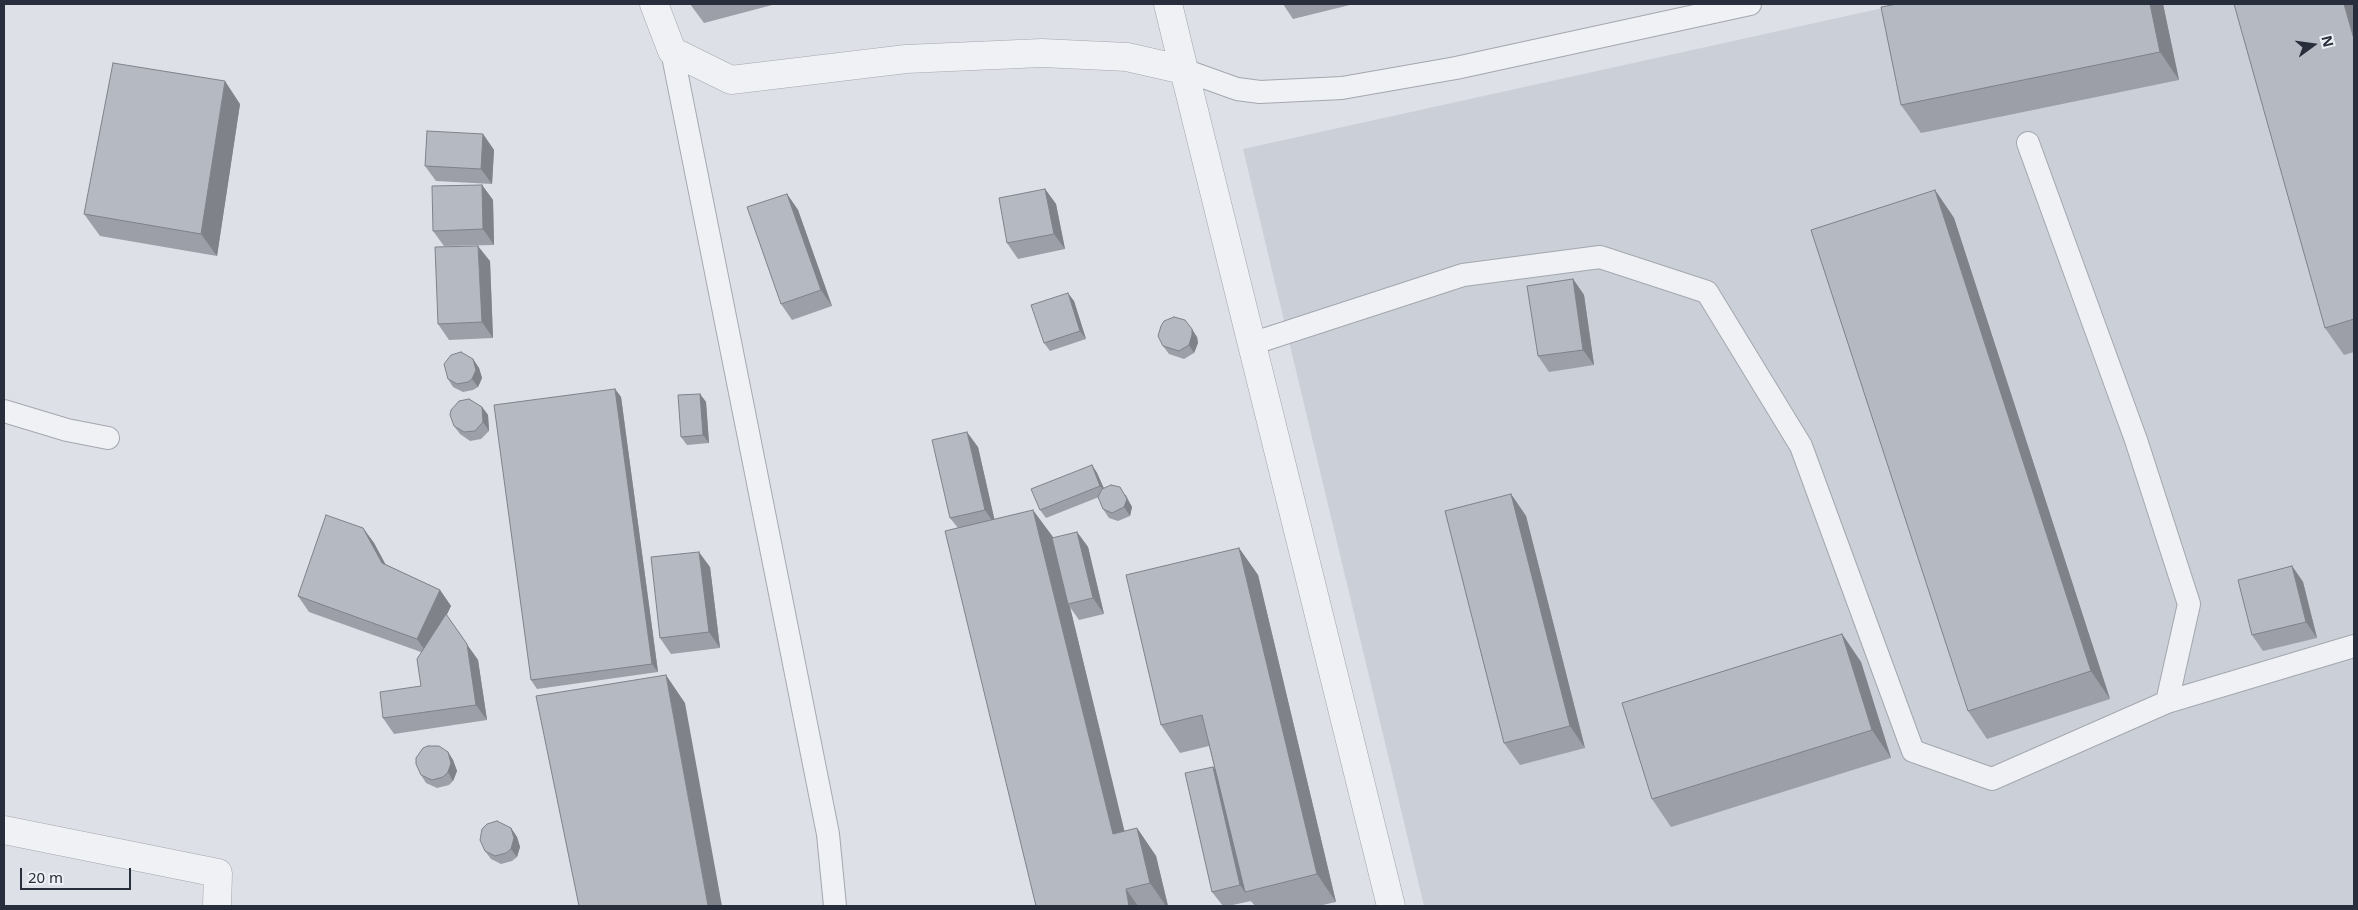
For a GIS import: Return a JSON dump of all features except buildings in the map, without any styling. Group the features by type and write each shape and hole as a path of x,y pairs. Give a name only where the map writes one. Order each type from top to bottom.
{"street":[{"path":"654,4 672,51 731,80 906,59 1042,53 1127,57 1184,70"},
{"path":"1168,4 1391,906"},
{"path":"4,830 218,873 217,906"}],"lane":[{"path":"1184,70 1237,90 1286,92 1342,88 1456,68 1750,4"},
{"path":"672,51 828,834 835,906"},
{"path":"2028,143 2136,440 2188,604 2167,702"},
{"path":"1251,344 1463,275 1600,257 1707,292 1801,446 1914,751 1992,780 2167,702 2354,646"},
{"path":"4,411 67,430 108,438"}],"shaded area":[{"path":"1901,4 2354,4 2354,906 1424,906 1243,149"}]}
